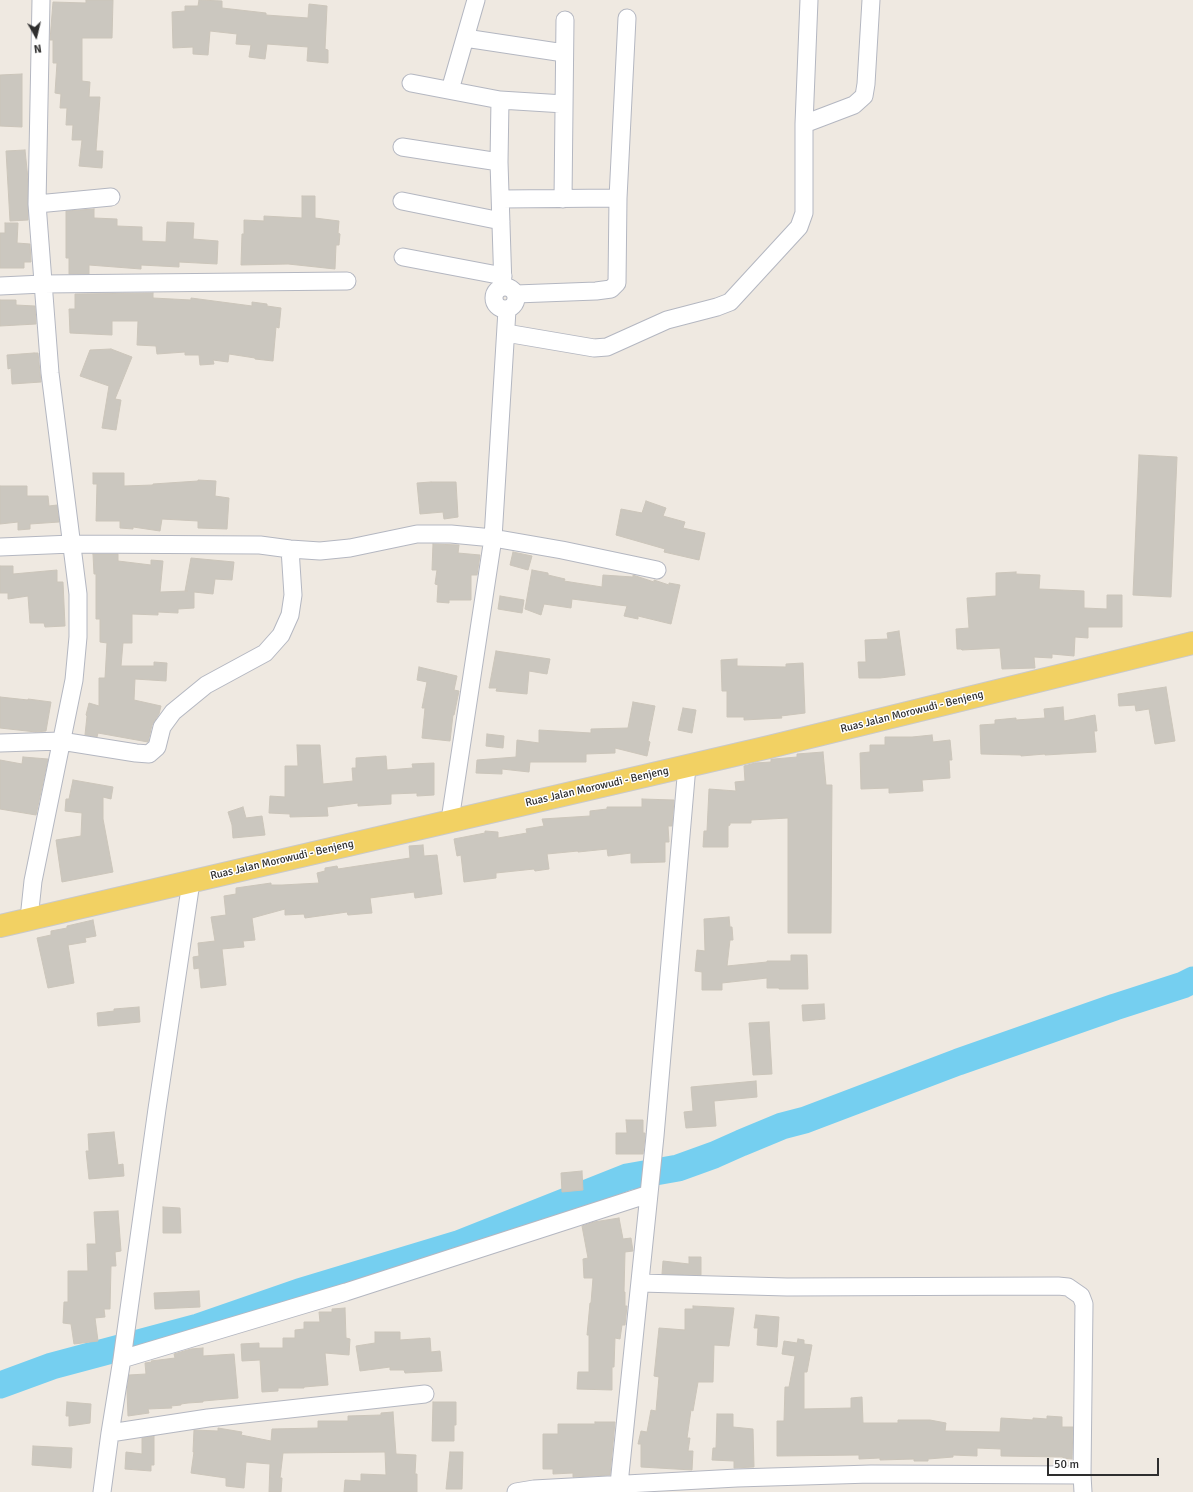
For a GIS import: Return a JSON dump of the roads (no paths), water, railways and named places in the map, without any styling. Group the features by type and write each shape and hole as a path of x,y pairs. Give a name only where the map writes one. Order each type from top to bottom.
{"main road":[{"name":"Ruas Jalan Morowudi - Benjeng","path":"0,926 687,766 1193,643"}],"street":[{"path":"29,919 33,881 74,680 78,636 78,594 50,374 37,204 41,0"},
{"path":"450,90 476,0"},
{"path":"506,334 594,348 607,347 667,320 717,307 730,302 799,227 803,220 804,213 804,124 809,0"},
{"path":"804,124 854,105 864,96 871,0"},
{"path":"403,257 507,286 596,291 611,289 617,283 618,198 627,18"},
{"path":"563,199 565,20"},
{"path":"465,38 564,53"},
{"path":"412,83 500,100 564,104"},
{"path":"450,820 493,538 507,310 512,308 515,304 507,286 500,221 500,100"},
{"path":"402,147 499,162"},
{"path":"37,204 111,197"},
{"path":"500,199 618,198"},
{"path":"402,201 500,221"},
{"path":"0,286 43,284 346,281"},
{"path":"0,547 72,544 260,545 320,551 350,548 417,534 450,534 493,538 562,550 657,570"},
{"path":"0,743 61,741 149,754 157,747 162,727 173,712 206,685 265,653 281,635 290,615 293,595 290,549"},
{"path":"619,1484 649,1194 687,766"},
{"path":"102,1492 191,882"},
{"path":"122,1359 346,1292 649,1194"},
{"path":"640,1282 786,1287 1068,1287 1081,1296 1084,1304 1083,1492"},
{"path":"110,1433 208,1418 425,1394"},
{"path":"516,1492 534,1488 619,1484 777,1485 871,1474 1082,1475"}],"waterway":[{"path":"0,1385 52,1366 198,1327 299,1292 458,1244 627,1177 678,1168 714,1155 782,1126 805,1120 958,1062 1115,1007 1183,985 1193,980"}]}
